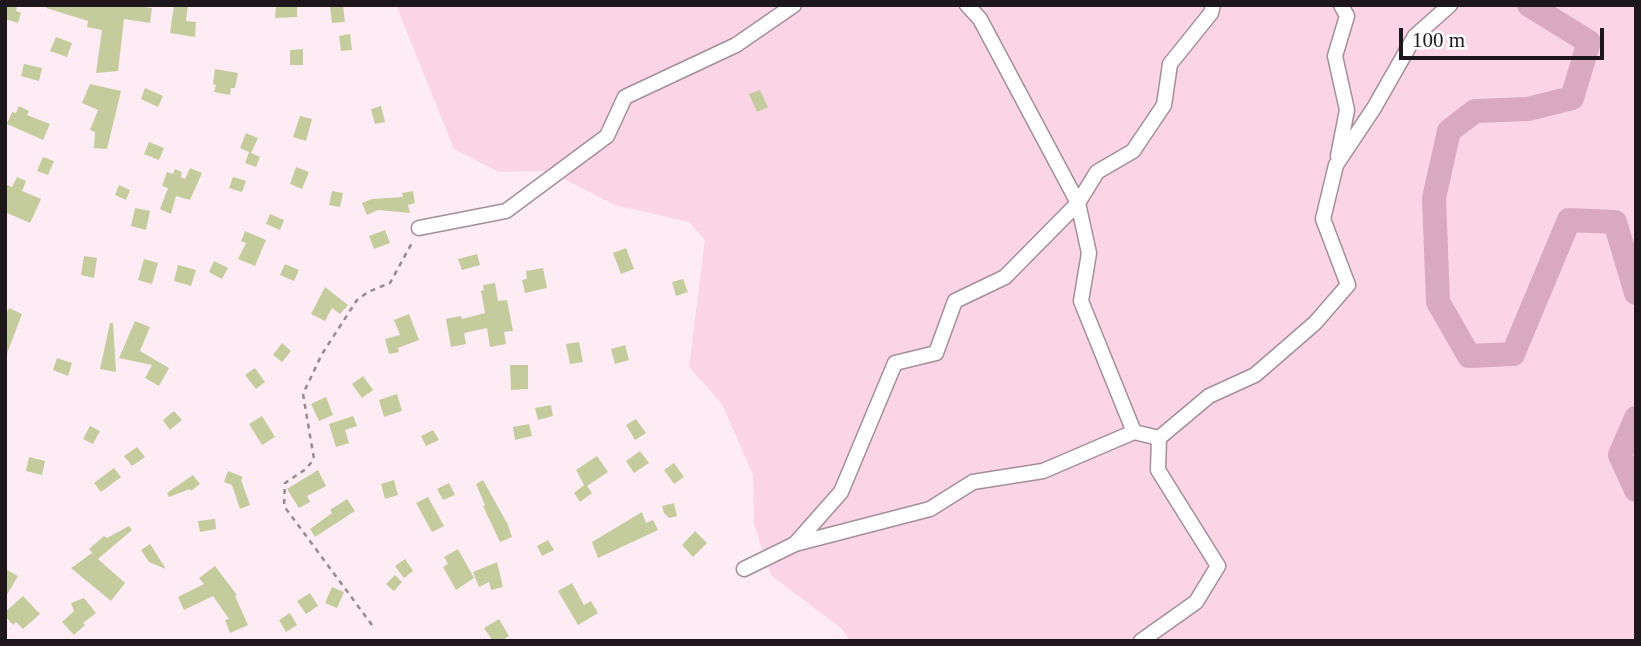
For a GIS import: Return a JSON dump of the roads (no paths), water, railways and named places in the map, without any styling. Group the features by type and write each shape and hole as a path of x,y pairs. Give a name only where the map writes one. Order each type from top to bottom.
{"street":[{"path":"419,228 506,211 607,136 625,97 736,45 794,5"},
{"path":"967,5 980,19 1078,203 1089,253 1081,301 1134,432"},
{"path":"795,544 841,492 895,363 936,353 955,301 1005,277 1078,203 1097,172 1133,151 1164,105 1170,64 1211,13 1213,5"},
{"path":"1141,641 1196,602 1218,566 1158,470 1159,438 1209,396 1255,375 1315,323 1348,285 1323,219 1347,110 1335,56 1347,16 1341,5"},
{"path":"1336,165 1374,107 1415,36 1450,5"},
{"path":"744,569 795,544 930,509 973,482 1043,471 1134,432 1159,438"}],"waterway":[{"path":"1529,5 1589,42 1572,98 1528,109 1475,111 1449,131 1434,198 1438,302 1469,356 1513,354 1569,220 1615,222 1636,293"},
{"path":"1636,418 1620,455 1636,490"}]}
